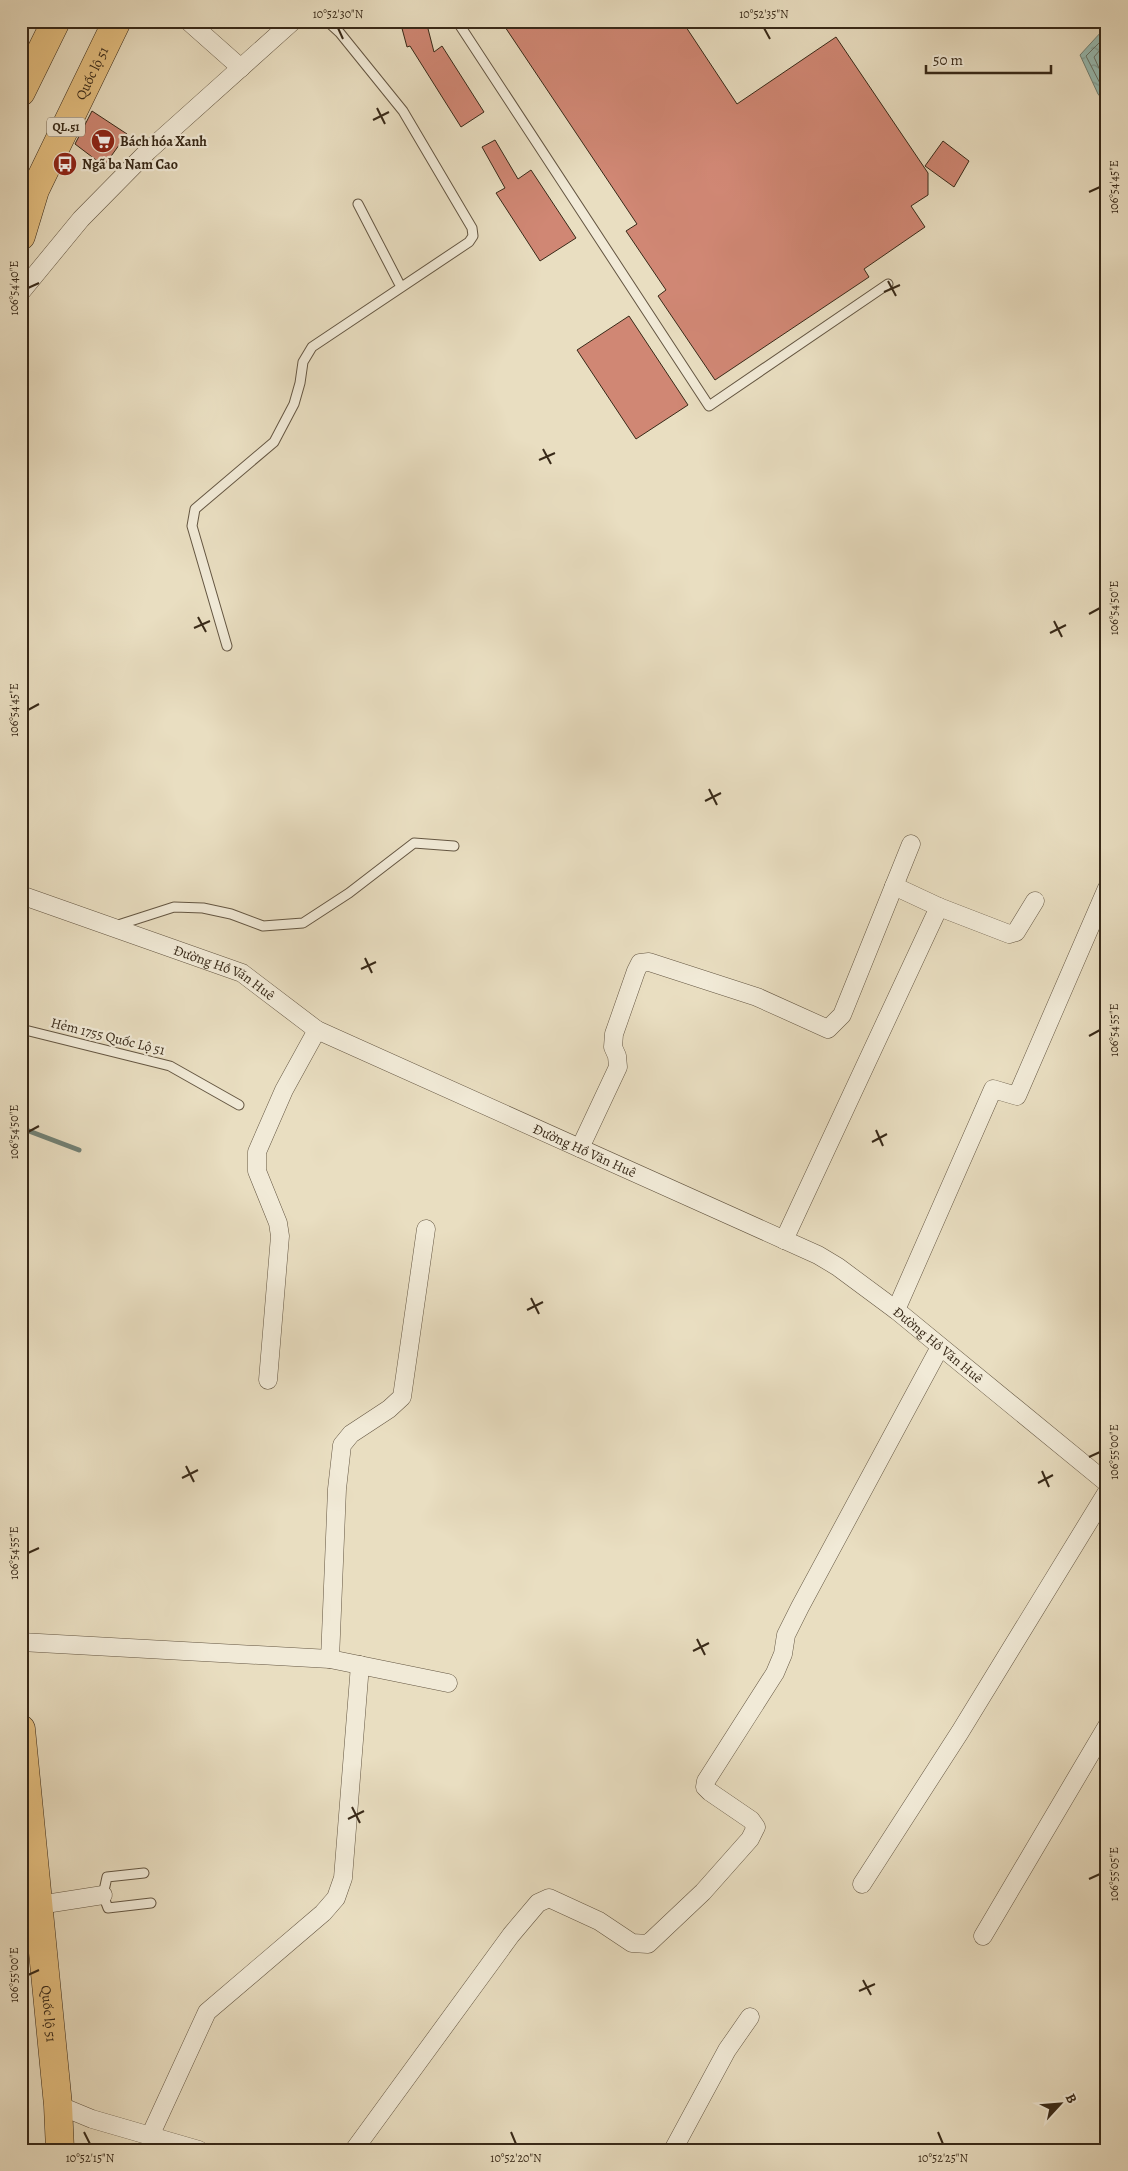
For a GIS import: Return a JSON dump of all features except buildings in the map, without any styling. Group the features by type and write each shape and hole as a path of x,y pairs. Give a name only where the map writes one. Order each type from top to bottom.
{"highway":[{"path":"21,92 56,21"},
{"name":"Quốc lộ 51","path":"21,236 35,190 118,21"},
{"name":"Quốc lộ 51","path":"21,1729 58,2105 60,2150"}],"street":[{"path":"188,21 241,68"},
{"path":"21,292 80,219 148,150 293,21"},
{"path":"580,1148 618,1067 617,1056 613,1047 614,1034 640,963 649,962 757,997 828,1029 842,1015 911,844"},
{"path":"894,886 939,907 1012,934 1016,932 1035,901"},
{"path":"896,1310 993,1089 1017,1096 1107,888"},
{"name":"Đường Hồ Văn Huê","path":"21,895 242,973 317,1030 818,1255 838,1267 896,1310 1107,1482"},
{"path":"784,1240 939,907"},
{"path":"268,1380 280,1236 278,1223 257,1171 257,1152 284,1090 317,1030"},
{"path":"330,1659 337,1489 342,1445 351,1434 389,1409 402,1397 426,1229"},
{"path":"354,2150 511,1935 538,1903 549,1898 599,1921 632,1943 648,1944 703,1892 750,1839 756,1827 752,1820 710,1792 705,1787 706,1781 775,1673 783,1654 786,1635 800,1607 940,1347"},
{"path":"862,1884 960,1732 1107,1492"},
{"path":"21,1642 330,1659 448,1683"},
{"path":"150,2136 207,2012 336,1898 343,1878 360,1665"},
{"path":"983,1936 1107,1726"},
{"path":"38,1905 103,1895"},
{"path":"672,2150 727,2050 750,2016"},
{"path":"58,2105 92,2119 198,2150"}],"lane":[{"path":"227,646 192,526 195,509 274,442 294,404 303,362 312,347 469,242 473,236 472,228 403,111 340,33 327,21"},
{"path":"457,21 709,406 888,284"},
{"path":"358,204 401,287"},
{"path":"110,927 174,907 203,908 231,914 263,926 303,923 349,894 414,843 454,846"},
{"name":"Hẻm 1755 Quốc Lộ 51","path":"21,1029 170,1066 239,1105"},
{"path":"144,1873 107,1877 103,1895 108,1908 151,1903"}],"water":[{"path":"1107,30 1107,105 1098,94 1080,55 1102,31"}],"waterway":[{"path":"21,1128 79,1150"}],"place":[{"name":"Bách hóa Xanh","path":"103,141"},
{"name":"Ngã ba Nam Cao","path":"65,164"}]}
